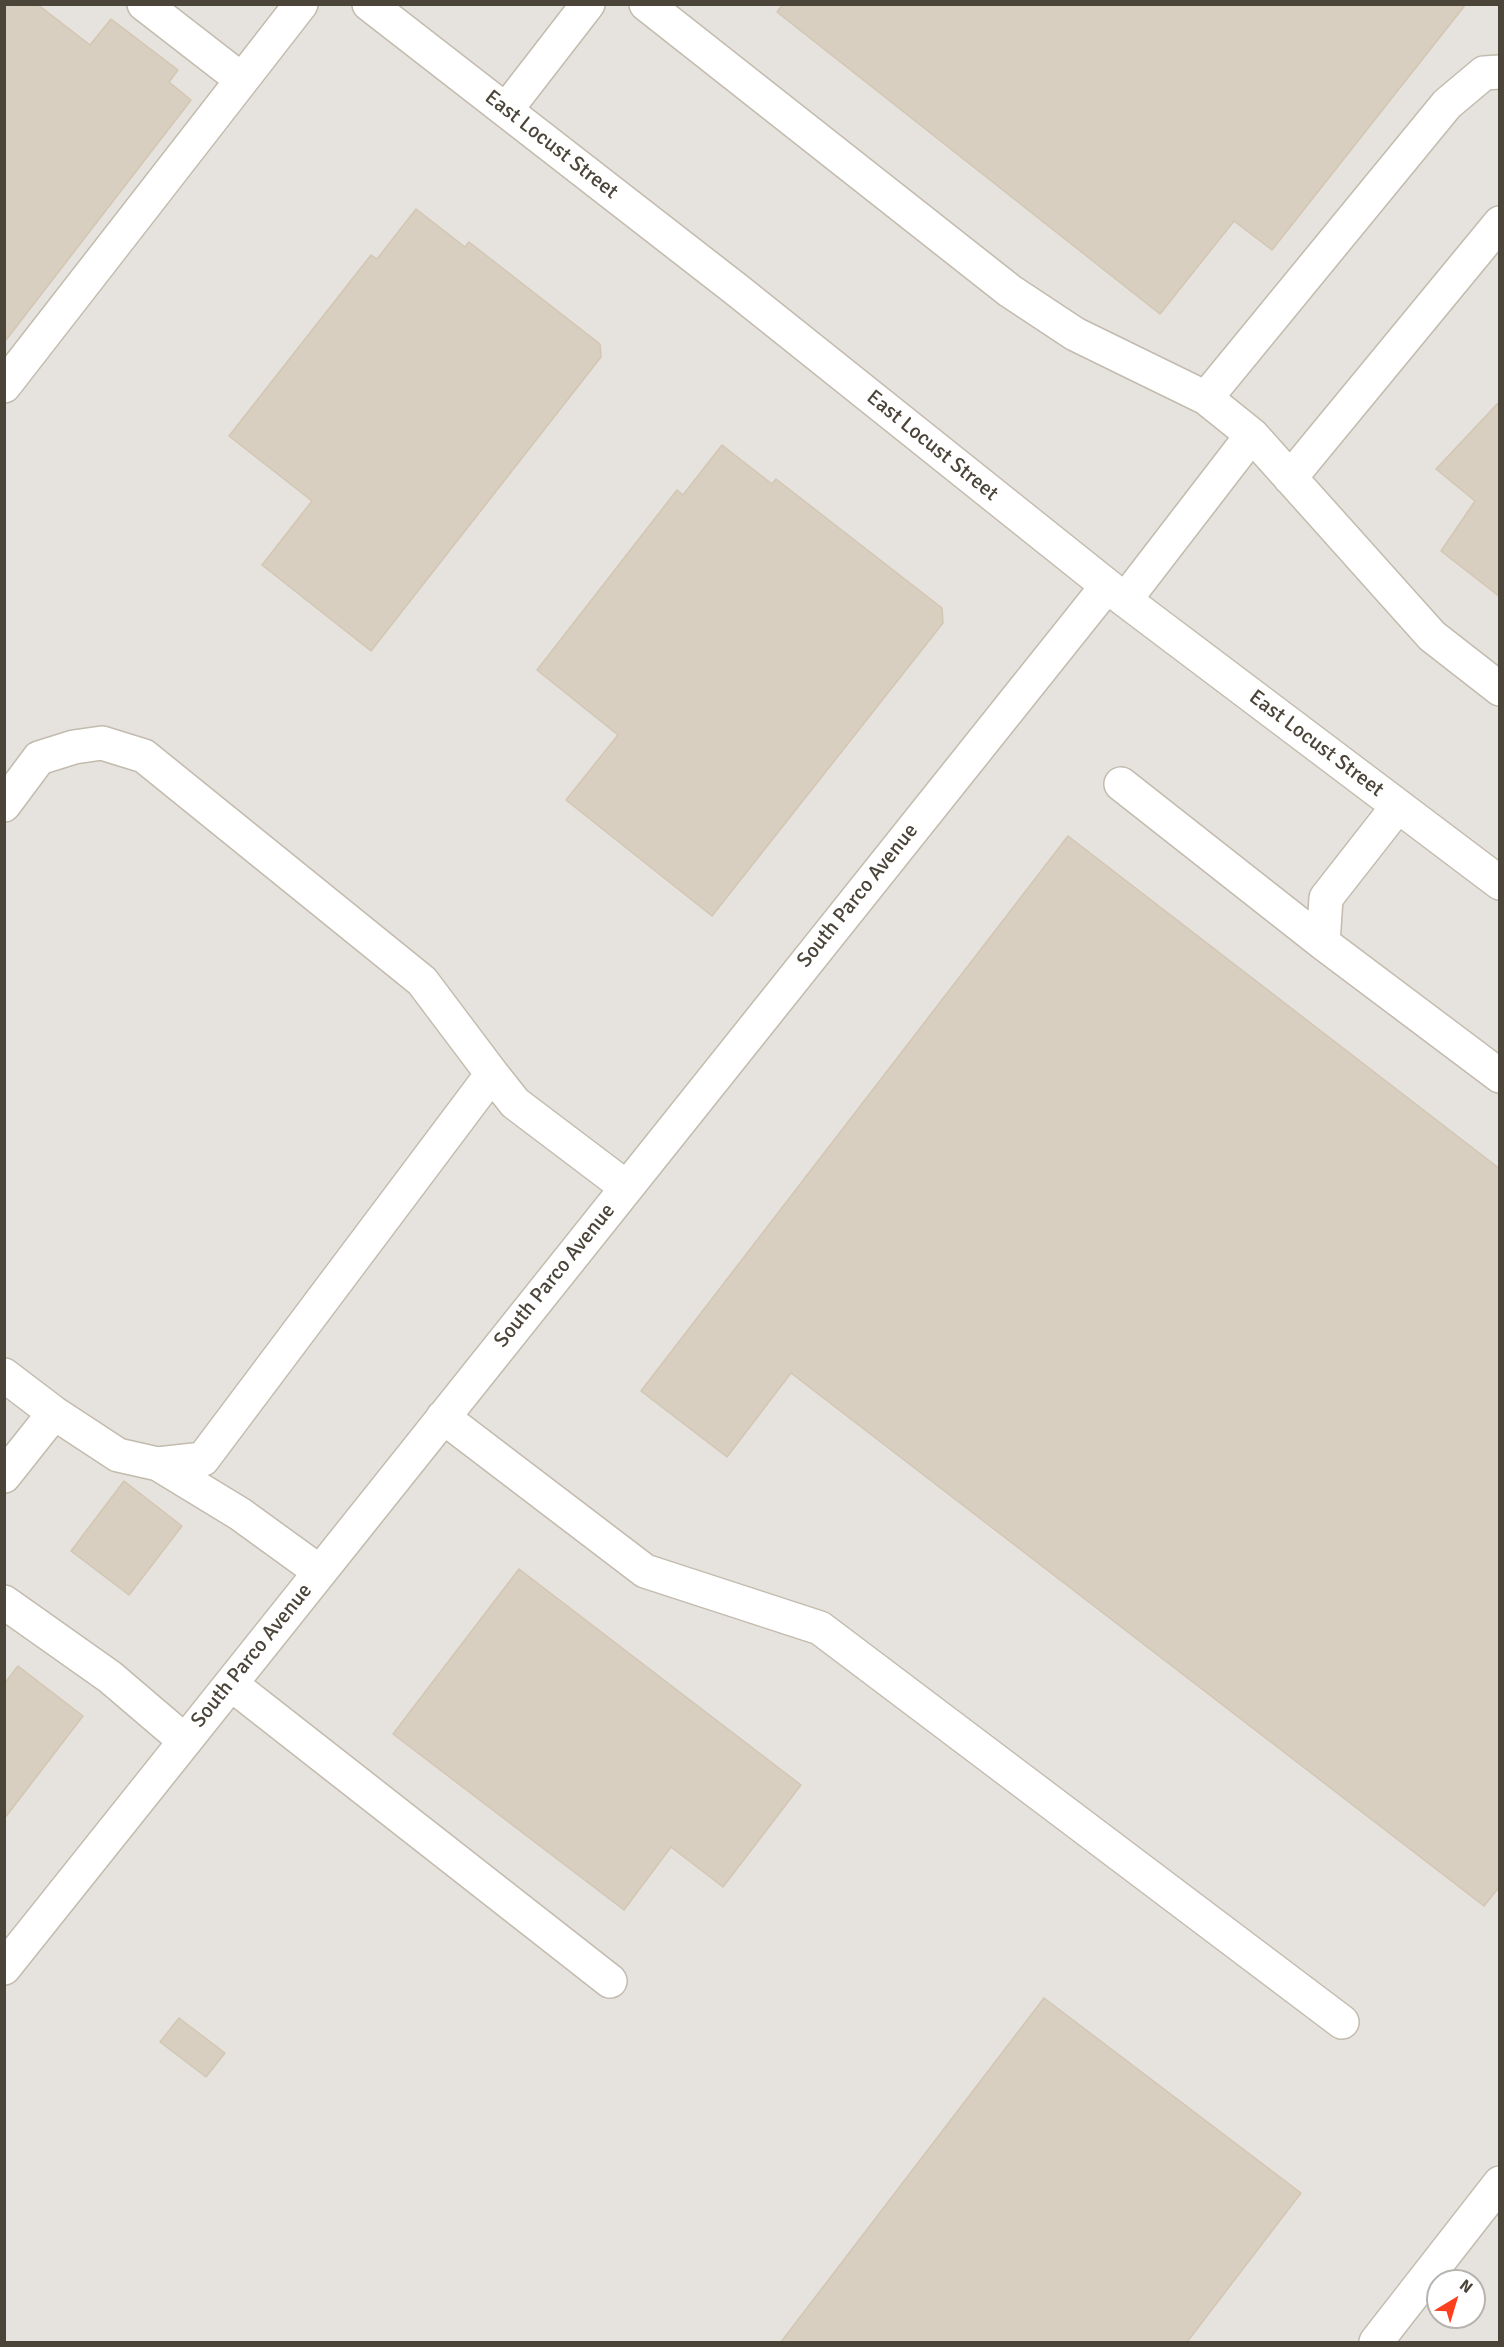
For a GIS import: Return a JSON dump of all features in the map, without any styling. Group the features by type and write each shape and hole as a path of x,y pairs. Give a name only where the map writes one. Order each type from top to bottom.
{"street":[{"path":"144,4 242,80"},
{"path":"4,386 301,4"},
{"name":"East Locust Street","path":"369,4 737,290 1116,593 1500,883"},
{"path":"506,110 588,4"},
{"path":"646,4 1010,291 1075,334 1206,398 1252,435 1432,636 1500,688"},
{"path":"1206,398 1447,104 1484,74 1500,72"},
{"path":"1290,478 1500,223"},
{"name":"South Parco Avenue","path":"4,1968 626,1187 1116,593 1252,435"},
{"path":"4,805 39,758 74,747 102,743 144,756 422,981 515,1104 626,1187"},
{"path":"1121,784 1323,943 1500,1076"},
{"path":"1323,943 1326,898 1398,806"},
{"path":"158,1464 202,1459 492,1074"},
{"path":"4,1375 54,1413 118,1455 158,1464 240,1514 320,1572"},
{"path":"4,1476 54,1413"},
{"path":"443,1417 645,1570 820,1628 1342,2022"},
{"path":"4,1602 110,1677 185,1741"},
{"path":"231,1684 610,1981"},
{"path":"1376,2343 1500,2183"}],"shaded area":[{"path":"5,5 1499,5 1499,2342 5,2342"}],"building":[{"path":"4,4 37,4 90,45 111,19 178,70 169,82 191,100 6,340 4,339"},
{"path":"783,4 1466,4 1272,250 1234,221 1160,314 777,12"},
{"path":"416,209 465,247 469,242 600,344 601,357 371,651 262,565 312,501 229,436 371,255 377,259"},
{"path":"1500,401 1500,597 1441,551 1475,501 1436,469"},
{"path":"722,445 772,484 776,479 942,608 943,623 712,916 566,800 618,735 537,670 677,490 683,495"},
{"path":"1068,836 1500,1169 1500,1886 1484,1906 791,1373 727,1457 641,1391"},
{"path":"124,1481 182,1526 129,1595 71,1551"},
{"path":"519,1569 801,1785 723,1887 671,1847 624,1910 393,1734"},
{"path":"18,1666 83,1716 4,1819 4,1684"},
{"path":"1044,1998 1301,2193 1187,2342 781,2342"},
{"path":"179,2018 225,2053 206,2077 160,2042"}]}
